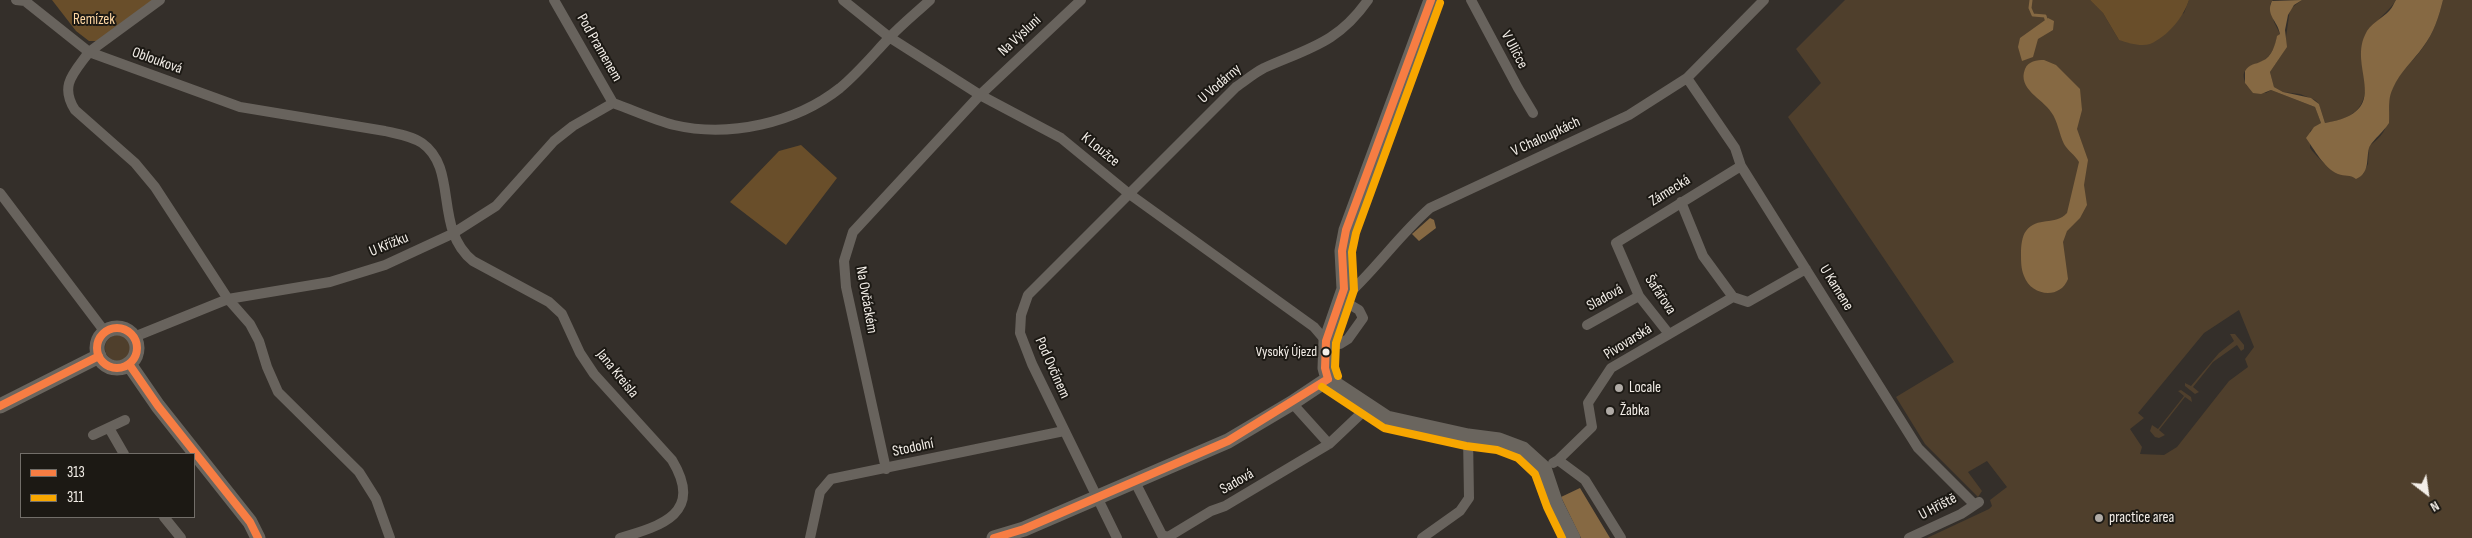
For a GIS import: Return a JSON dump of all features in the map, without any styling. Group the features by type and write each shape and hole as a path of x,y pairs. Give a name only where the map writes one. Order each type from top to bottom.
{"street":[{"name":"Oblouková","path":"16,0 25,1 89,52 240,107 385,131 406,136 422,143 435,156 442,172 452,234"},
{"path":"160,0 89,52 71,77 67,87 69,100 75,110 135,163 155,187 228,299 250,324 260,341 267,367 278,392 345,456 368,485 376,499 390,538"},
{"name":"Pod Pramenem","path":"554,0 614,103 674,125 705,129 759,124 787,117 814,105 839,89 861,69 889,38 930,0"},
{"name":"K Loužce","path":"843,0 889,38 980,95 1062,138 1128,193 1314,327 1326,341"},
{"name":"Na Výsluní","path":"980,95 1081,0"},
{"name":"U Vodárny","path":"1128,193 1236,88 1263,69 1321,44 1342,30 1368,0"},
{"path":"1431,0 1346,230 1342,251 1344,289 1342,300 1326,341 1325,368 1328,379 1387,418 1398,422 1511,444 1522,449 1544,468 1556,504 1573,538"},
{"name":"V Uličce","path":"1471,0 1533,113"},
{"name":"V Chaloupkách","path":"1342,300 1364,281 1416,220 1430,208 1629,115 1687,78 1764,0"},
{"name":"U Kamene","path":"1687,78 1734,148 1741,166 1918,448 1977,503"},
{"name":"Na Ovčáckém","path":"886,469 846,287 844,261 853,232 980,95"},
{"name":"U Křížku","path":"134,337 228,299 330,282 385,265 452,234 496,206 554,141 573,126 614,103"},
{"name":"Zámecká","path":"1616,244 1741,166"},
{"path":"0,193 105,332"},
{"name":"Pod Ovčínem","path":"1117,538 1032,364 1020,333 1021,315 1028,295 1128,193"},
{"path":"1681,202 1704,256 1733,297 1748,302 1806,269"},
{"name":"Jana Kreisla","path":"452,234 462,252 473,261 549,302 562,314 580,353 594,374 672,460 681,475 683,496 676,512 665,523 653,529 620,538"},
{"name":"Šafářova","path":"1616,244 1639,296 1669,334"},
{"name":"Sladová","path":"1586,325 1639,296"},
{"name":"Pivovarská","path":"1558,460 1592,427 1588,403 1611,368 1733,297"},
{"path":"1326,341 1340,344 1348,339 1363,318 1359,310 1342,300"},
{"path":"111,329 124,329 134,337 137,352 128,364 117,368 102,361 99,356 98,343 105,332 111,329"},
{"path":"0,406 99,356"},
{"path":"128,364 152,398 246,516 255,536"},
{"path":"994,538 1024,529 1228,441 1328,379"},
{"path":"1292,403 1329,444"},
{"name":"Sadová","path":"1135,482 1162,535 1168,537 1211,511 1225,506 1329,444 1368,407"},
{"path":"93,435 125,420"},
{"path":"109,428 123,453"},
{"name":"Stodolní","path":"810,538 820,492 824,484 831,480 1064,431"},
{"path":"1422,538 1460,511 1469,498 1468,436"},
{"path":"1544,468 1558,460 1585,480 1621,538"},
{"name":"U Hřiště","path":"1909,538 1961,514 1977,503"},
{"path":"165,518 181,538"}],"shaded area":[{"path":"1845,0 2090,0 2103,13 2119,40 2184,13 2189,0 2273,0 2270,4 2274,22 2280,34 2269,56 2247,69 2244,80 2247,86 2266,93 2271,90 2315,107 2321,123 2310,131 2310,148 2334,170 2348,175 2355,175 2363,174 2368,164 2369,146 2378,139 2386,126 2392,89 2399,77 2428,41 2436,24 2443,0 2472,0 2472,538 1927,538 1989,509 1992,506 1990,500 2007,487 1987,461 1968,472 1982,491 1978,497 1925,444 1896,397 1954,362 1788,117 1821,83 1796,49","holes":["2239,310 2254,347 2245,359 2248,367 2229,381 2177,447 2164,455 2140,454 2142,447 2130,429 2144,418 2138,413 2204,333"]},
{"path":"2302,0 2396,0 2379,20 2363,55 2365,89 2361,105 2356,111 2343,119 2325,123 2319,104 2315,100 2300,94 2283,92 2274,87 2270,72 2284,51 2290,9"},
{"path":"2302,0 2294,5 2288,15 2285,30 2287,47 2270,72 2274,87 2283,92 2311,98 2319,104 2325,123 2346,117 2358,109 2364,99 2365,88 2361,48 2370,27 2390,10 2396,0 2443,0 2438,18 2427,42 2399,77 2391,92 2389,123 2370,145 2367,166 2364,173 2356,179 2338,174 2328,167 2306,138 2314,127 2321,123 2315,107 2271,90 2261,94 2253,93 2245,83 2245,71 2247,68 2262,61 2271,54 2277,36 2280,34 2270,10 2272,1"},
{"path":"2048,18 2054,21 2053,30 2038,39 2033,57 2022,61 2018,47 2020,38"},
{"path":"2044,60 2056,65 2080,89 2082,110 2077,129 2088,160 2084,185 2087,205 2080,218 2067,231 2063,242 2068,279 2064,286 2052,293 2039,291 2028,283 2022,268 2021,247 2026,231 2030,226 2057,219 2067,213 2079,162 2064,144 2051,112 2032,93 2025,82 2023,76 2026,66 2033,61"},
{"path":"1430,218 1434,220 1436,228 1419,241 1412,234"},
{"path":"2230,334 2235,334 2244,345 2244,349 2241,351 2237,345 2213,362 2193,387 2199,392 2195,394 2185,386 2185,383 2191,386 2219,353 2234,341"},
{"path":"118,335 127,339 131,348 127,357 118,361 109,357 105,348 109,339"},
{"path":"2181,390 2191,397 2192,402 2185,397 2159,430 2165,435 2159,438 2155,437 2150,431 2152,425 2158,429 2184,396 2178,391"},
{"path":"1580,488 1610,538 1581,538 1561,497"}],"green space":[{"name":"Remízek","path":"52,0 155,0 102,41 89,41 76,31"},
{"path":"2090,0 2189,0 2179,20 2169,31 2157,41 2143,45 2119,40 2103,13"},
{"path":"801,145 837,178 786,245 730,202 779,151"}],"waterway":[{"path":"2031,0 2030,8 2033,15 2045,16 2047,22"}],"transit line":[{"name":"313","path":"1328,379 1325,368 1326,341 1344,289 1342,251 1346,230 1431,0"},
{"name":"311","path":"1338,376 1335,367 1336,343 1354,290 1352,252 1356,233 1440,3"},
{"name":"313","path":"117,328 131,334 137,348 131,362 117,368 103,362 97,348 103,334 117,328"},
{"name":"313","path":"0,406 99,356"},
{"name":"313","path":"129,364 158,406 250,522 258,538"},
{"name":"313","path":"994,538 1024,529 1228,441 1328,379"},
{"name":"311","path":"1322,387 1384,428 1466,446 1497,450 1518,458 1535,474 1547,507 1562,538"}],"place":[{"name":"Vysoký Újezd","path":"1326,352"},
{"name":"Locale","path":"1619,388"},
{"name":"Žabka","path":"1610,411"},
{"name":"practice area","path":"2099,518"}]}
